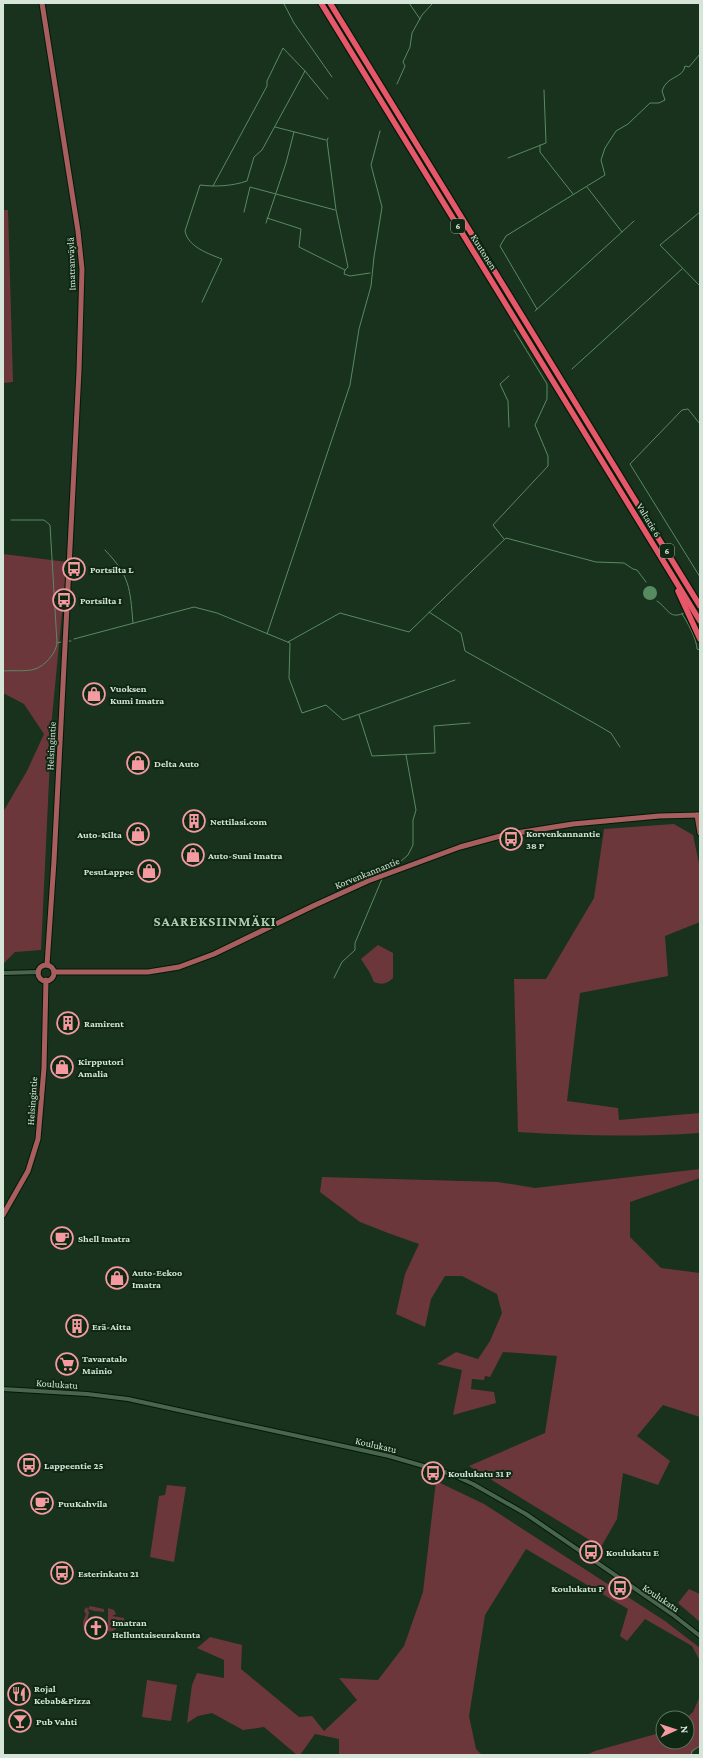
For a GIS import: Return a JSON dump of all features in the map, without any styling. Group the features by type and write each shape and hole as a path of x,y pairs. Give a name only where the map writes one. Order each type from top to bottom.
{"highway":[{"name":"Kuutonen","path":"321,3 595,449"},
{"name":"Kuutonen","path":"330,3 600,444"},
{"name":"Valtatie 6","path":"600,444 699,604"},
{"name":"Valtatie 6","path":"595,449 700,621"},
{"path":"661,556 700,639"}],"main road":[{"name":"Imatranväylä","path":"42,3 78,231 81,263 79,371 71,528"},
{"name":"Helsingintie","path":"47,965 54,861 71,528"},
{"path":"699,815 700,833"},
{"name":"Korvenkannantie","path":"54,972 148,972 185,965 214,954 313,906 368,882 460,847 504,835 573,824 659,816 699,815"},
{"path":"47,965 52,967 54,972 52,978 46,980 41,978 39,972 41,967 47,965"},
{"name":"Helsingintie","path":"3,1215 28,1171 38,1139 44,1068 46,980"}],"street":[{"path":"3,973 39,972"},
{"name":"Koulukatu","path":"3,1389 87,1394 128,1400 390,1456 451,1474 473,1484 526,1514 672,1614 700,1636"}],"shaded area":[{"path":"3,210 8,210 13,382 3,383"},
{"path":"3,554 67,562 52,717 41,950 15,952 3,964 3,812 27,771 44,734 24,704 3,693"},
{"path":"647,586 653,586 657,590 657,596 653,600 647,600 643,596 643,590"},
{"path":"674,824 693,835 700,868 700,922 665,936 668,976 580,993 567,1101 618,1108 619,1120 700,1113 700,1133 609,1136 518,1132 514,979 546,979 594,898 604,829"},
{"path":"378,945 393,953 393,978 389,982 374,982 361,959"},
{"path":"700,1169 700,1178 630,1202 630,1237 661,1268 700,1273 700,1417 663,1405 637,1436 670,1461 658,1485 623,1473 617,1519 601,1547 469,1466 545,1433 557,1356 503,1352 490,1377 485,1376 484,1380 472,1379 471,1389 494,1392 496,1403 453,1415 462,1370 437,1364 456,1352 478,1359 490,1341 502,1313 497,1294 462,1276 445,1276 431,1299 425,1327 396,1314 405,1274 419,1244 360,1222 320,1192 322,1177 498,1182 535,1188"},
{"path":"436,1481 484,1504 665,1621 700,1648 700,1661 692,1646 645,1619 627,1641 620,1636 628,1609 526,1549 485,1615 469,1716 476,1749 482,1755 339,1755 339,1739 315,1734 300,1755 297,1755 264,1727 243,1730 212,1713 198,1716 187,1723 192,1685 197,1673 224,1678 224,1660 197,1648 210,1637 242,1645 241,1669 299,1717 312,1716 324,1731 357,1700 339,1678 378,1680 404,1646 423,1592"},
{"path":"167,1485 186,1487 174,1562 150,1557 159,1496 165,1495"},
{"path":"689,1589 700,1594 700,1622 678,1603"},
{"path":"90,1606 104,1609 104,1612 94,1611 88,1609"},
{"path":"86,1607 89,1613 84,1631 83,1622 86,1614 84,1611"},
{"path":"108,1608 114,1610 116,1614 112,1616 124,1618 125,1622 116,1624 116,1629 112,1632 108,1631"},
{"path":"147,1680 177,1685 171,1721 142,1717"},
{"path":"700,1696 700,1746 695,1749 695,1710"},
{"path":"655,1734 655,1750 695,1750 691,1755 586,1755 595,1751"}],"waterway":[{"path":"409,3 420,19"},
{"path":"397,84 405,66 403,62 410,47 412,33 422,15 433,3"},
{"path":"284,4 294,23 332,77"},
{"path":"213,186 267,86 267,81 283,48 305,71 328,99"},
{"path":"537,309 500,246 506,236 605,175 601,160 605,148 616,131 628,124 650,103 659,103 665,100 662,91 667,82 681,73 685,66 689,67 700,54"},
{"path":"202,302 222,259 195,246 187,237 185,231 200,185 224,186 247,181 254,157 262,150 305,71"},
{"path":"508,158 546,143 544,90"},
{"path":"275,127 326,140"},
{"path":"267,634 350,385 359,329 371,286 382,207 371,165 380,131"},
{"path":"266,223 286,163 294,132"},
{"path":"328,138 327,141 336,210 348,267 345,270"},
{"path":"540,145 540,152 573,194"},
{"path":"244,212 250,187 335,210"},
{"path":"587,187 622,232"},
{"path":"700,212 660,245 700,286"},
{"path":"267,218 301,229 299,247 345,270 344,274 350,276 370,273"},
{"path":"535,311 634,221"},
{"path":"572,369 682,269"},
{"path":"504,539 493,525 548,466 548,456 535,425 547,399 547,384 514,330"},
{"path":"509,376 500,384 508,401 509,427"},
{"path":"700,424 688,409 682,410 630,464 700,577"},
{"path":"3,671 35,669 43,665 55,651 57,643 50,525 44,520 11,520"},
{"path":"288,642 340,613 409,632 506,538 596,562 624,563 637,570 646,582"},
{"path":"105,550 120,567 124,575 131,600 133,623"},
{"path":"657,601 673,615 686,612"},
{"path":"74,639 194,607 217,613 290,643 289,678 302,713 326,705 343,720 455,680"},
{"path":"429,612 461,633 465,651 611,733 620,747"},
{"path":"682,614 694,636 697,649 700,650"},
{"path":"57,643 61,642"},
{"path":"359,715 372,756 435,753 434,726 470,723"},
{"path":"401,861 408,855 413,845 413,820 416,810 406,755"},
{"path":"334,978 342,962 355,950 355,943 382,879"},
{"path":"691,1755 692,1751 700,1746"}],"place":[{"name":"Portsilta L","path":"74,569"},
{"name":"Portsilta I","path":"64,600"},
{"name":"Vuoksen Kumi Imatra","path":"94,694"},
{"name":"Delta Auto","path":"138,763"},
{"name":"Nettilasi.com","path":"194,821"},
{"name":"Auto-Kilta","path":"138,834"},
{"name":"Korvenkannantie 38 P","path":"511,839"},
{"name":"Auto-Suni Imatra","path":"193,855"},
{"name":"PesuLappee","path":"149,871"},
{"name":"Ramirent","path":"68,1023"},
{"name":"Kirpputori Amalia","path":"62,1067"},
{"name":"Shell Imatra","path":"62,1238"},
{"name":"Auto-Eekoo Imatra","path":"117,1278"},
{"name":"Erä-Aitta","path":"77,1326"},
{"name":"Tavaratalo Mainio","path":"67,1364"},
{"name":"Lappeentie 25","path":"29,1465"},
{"name":"Koulukatu 31 P","path":"433,1473"},
{"name":"PuuKahvila","path":"42,1503"},
{"name":"Koulukatu E","path":"591,1552"},
{"name":"Esterinkatu 21","path":"62,1573"},
{"name":"Koulukatu P","path":"620,1588"},
{"name":"Imatran Helluntaiseurakunta","path":"96,1628"},
{"name":"Rojal Kebab&Pizza","path":"19,1694"},
{"name":"Pub Vahti","path":"20,1721"}],"district":[{"name":"SAAREKSIINMÄKI","path":"215,921"}]}
